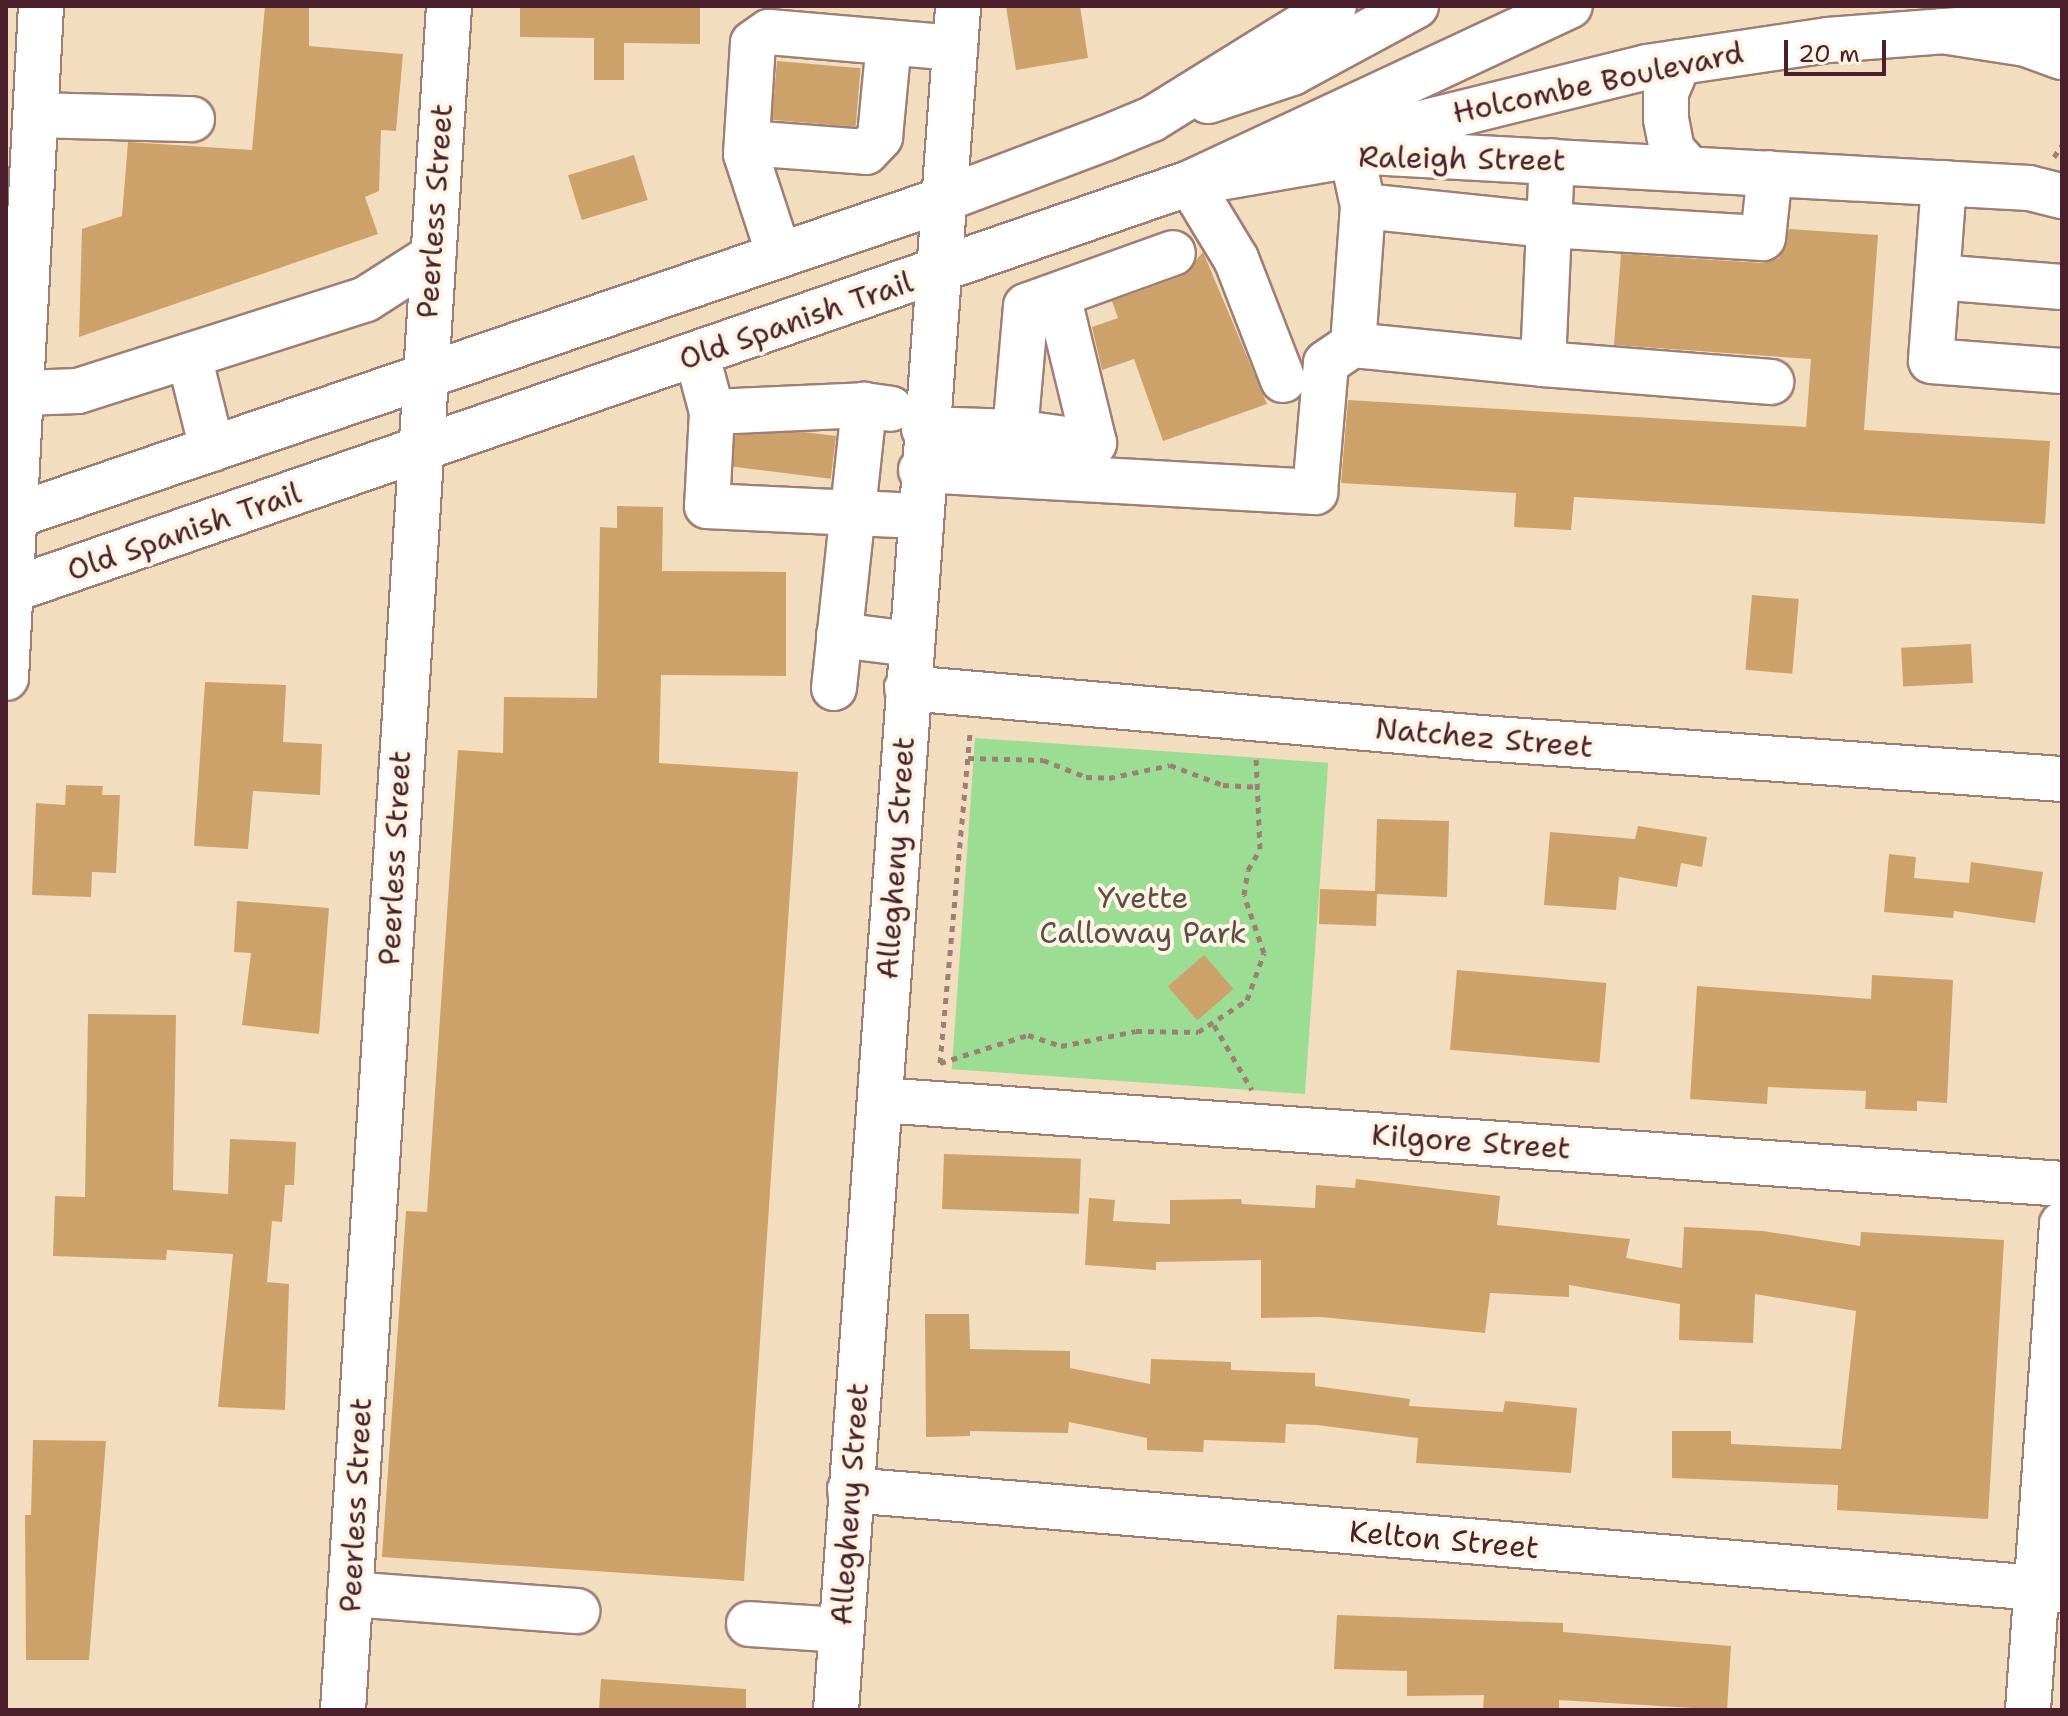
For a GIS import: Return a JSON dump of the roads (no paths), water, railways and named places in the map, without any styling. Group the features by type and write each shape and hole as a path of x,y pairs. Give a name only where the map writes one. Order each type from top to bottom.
{"main road":[{"name":"Peerless Street","path":"343,1710 449,6"},
{"path":"12,517 942,200 1152,119 1292,73 1416,6"},
{"name":"Old Spanish Trail","path":"9,591 420,453 1190,183 1570,6"},
{"path":"1152,119 1319,10"},
{"path":"6,678 18,375 17,281 36,115 29,17"},
{"name":"Holcombe Boulevard","path":"1190,183 1495,101 1679,62 1828,40 2062,22"},
{"path":"779,255 747,143 753,43 769,32 889,42 956,27"},
{"name":"Allegheny Street","path":"836,1710 918,516 956,27"},
{"path":"1942,31 2026,44 2062,57"},
{"path":"747,143 866,152 880,137 889,42"},
{"path":"1679,62 1666,92 1666,119 1672,150 1688,168"},
{"path":"36,115 192,119"},
{"path":"1352,155 1363,206 1353,345"},
{"name":"Raleigh Street","path":"1190,183 1352,155 1688,168 1944,183 2062,196"},
{"path":"1543,364 1552,161"},
{"path":"1363,206 1548,225 1763,238 1770,173"},
{"path":"1190,183 1236,259 1283,380"},
{"path":"1944,183 1931,361 2062,371 2062,357"},
{"path":"1015,432 1026,306 1173,253"},
{"path":"18,375 78,391 366,299 433,256"},
{"path":"1937,277 2062,287"},
{"path":"924,437 1015,432 1094,443 1058,295"},
{"path":"712,412 864,405 924,437 1315,492 1326,363 1353,345 1771,382"},
{"path":"189,356 212,449"},
{"path":"697,356 712,412 707,506 918,516"},
{"path":"834,688 864,405"},
{"path":"839,635 910,644"},
{"name":"Natchez Street","path":"907,688 1259,719 2062,779"},
{"name":"Kilgore Street","path":"880,1100 938,1083 1261,1127 2062,1184"},
{"path":"2028,1710 2050,1590 2062,1224"},
{"name":"Kelton Street","path":"850,1490 2050,1590"},
{"path":"350,1594 577,1611"},
{"path":"749,1624 841,1630"}],"park label":[{"name":"Yvette Calloway Park","path":"1143,915"}]}
